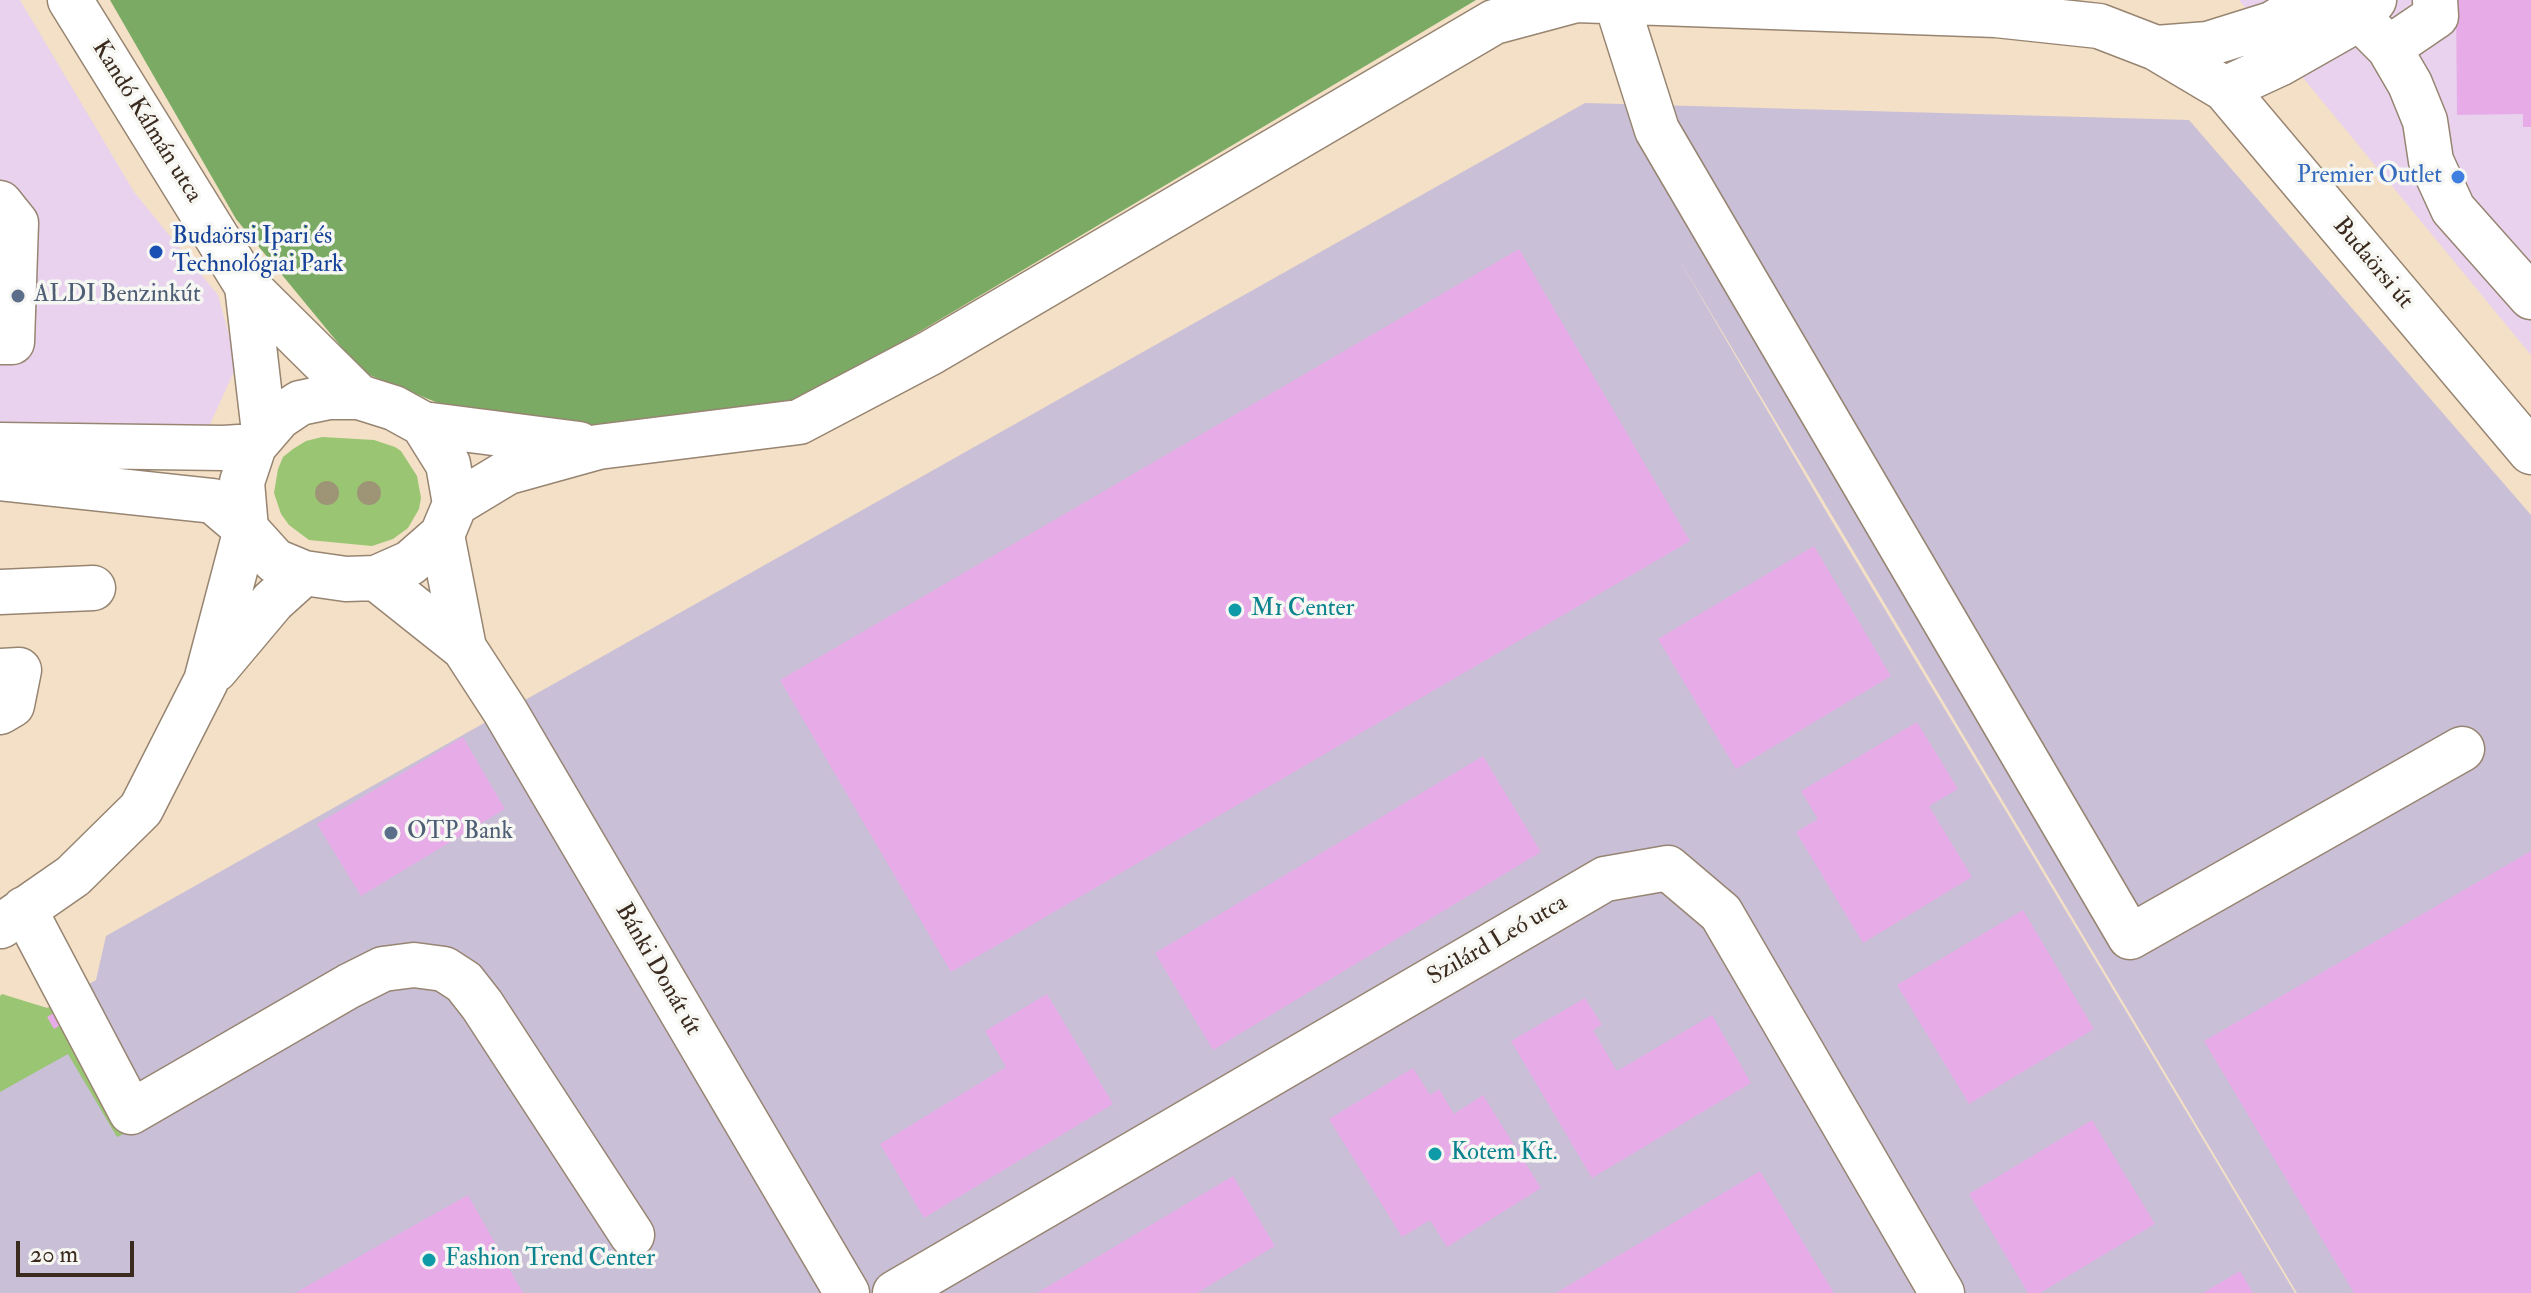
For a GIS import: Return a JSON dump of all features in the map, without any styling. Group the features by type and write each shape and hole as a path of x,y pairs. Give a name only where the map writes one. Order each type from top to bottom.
{"street":[{"name":"Kandó Kálmán utca","path":"70,0 247,286 359,397"},
{"name":"Budaörsi út","path":"598,447 799,422 930,353 1494,22 1576,0 1996,15 2099,26 2156,48 2225,89 2531,452"},
{"path":"2156,48 2208,44 2272,24 2312,0"},
{"path":"2225,89 2279,64 2366,16 2436,16 2435,0"},
{"path":"1616,1 1657,130 2130,937 2462,749"},
{"path":"2366,16 2410,84 2425,121 2431,161 2453,209 2531,297"},
{"path":"0,203 16,223 12,342 0,342"},
{"name":"Kandó Kálmán utca","path":"247,286 259,439"},
{"path":"598,447 423,424 394,408 359,397 329,397 300,403 279,417 259,439 242,482 246,529 206,681 141,809 73,876 12,918 131,1112 383,969 414,965 444,969 464,982 482,1005 632,1235"},
{"path":"423,424 448,464 448,520"},
{"path":"0,445 224,448 259,439"},
{"path":"0,478 213,501 246,529 275,561 304,573 346,579 376,578 410,563 448,520 508,472 598,447"},
{"name":"Bánki Donát út","path":"448,520 464,648"},
{"path":"206,681 273,601 304,573"},
{"name":"Bánki Donát út","path":"376,578 464,648 505,711 847,1293"},
{"path":"0,592 93,588"},
{"path":"0,671 19,670 12,705 0,712"},
{"name":"Szilárd Leó utca","path":"895,1293 1605,879 1668,868 1721,913 1942,1293"}],"shaded area":[{"path":"0,0 20,0 134,192 218,295 237,365 206,433 0,439"},
{"name":"Premier Outlet","path":"2239,0 2531,0 2531,355"},
{"path":"1585,103 2189,120 2531,515 2531,1293 2297,1293 1677,256 1830,518 2295,1293 0,1293 0,996 48,1008 96,980 106,936"}],"green space":[{"path":"110,0 1476,0 872,360 783,407 520,431 443,405 362,372 236,219"},
{"path":"322,437 374,440 401,451 417,476 421,498 419,509 408,528 393,539 372,546 309,540 289,525 281,514 274,493 278,469 283,457 293,449 306,441"},
{"path":"2,994 47,1008 57,1003 130,1131 117,1137 68,1054 0,1092"}],"building":[{"path":"2456,0 2531,0 2531,127 2523,127 2523,114 2457,115"},
{"name":"M1 Center","path":"1519,249 1690,541 951,972 780,680"},
{"path":"1814,546 1891,676 1736,769 1658,639"},
{"path":"1917,722 1958,789 1929,806 1972,877 1863,943 1796,832 1818,819 1801,791"},
{"path":"463,737 505,809 361,896 317,824"},
{"path":"1483,756 1541,852 1213,1050 1155,953"},
{"path":"2531,851 2531,1293 2354,1293 2204,1041"},
{"path":"2023,910 2094,1029 1969,1104 1897,985"},
{"path":"1047,994 1113,1104 924,1218 880,1144 1006,1067 985,1031"},
{"path":"1585,998 1602,1025 1593,1030 1617,1071 1712,1015 1751,1083 1592,1178 1511,1041"},
{"path":"57,1011 64,1023 54,1029 47,1017"},
{"name":"Kotem Kft.","path":"1413,1068 1430,1095 1439,1089 1454,1114 1483,1095 1541,1188 1447,1247 1430,1220 1402,1237 1329,1119"},
{"path":"2092,1120 2155,1224 2040,1293 2028,1293 1969,1194"},
{"path":"1760,1171 1834,1293 1556,1293 1581,1278"},
{"path":"1233,1176 1275,1246 1197,1293 1037,1293"},
{"name":"Fashion Trend Center","path":"468,1195 523,1293 295,1293 411,1227"},
{"path":"2240,1271 2253,1293 2203,1293"}],"place":[{"name":"Premier Outlet","path":"2458,177"},
{"name":"Budaörsi Ipari és Technológiai Park","path":"156,252"},
{"name":"ALDI Benzinkút","path":"18,296"},
{"name":"M1 Center","path":"1235,610"},
{"name":"OTP Bank","path":"391,833"},
{"name":"Kotem Kft.","path":"1435,1154"},
{"name":"Fashion Trend Center","path":"429,1260"}]}
